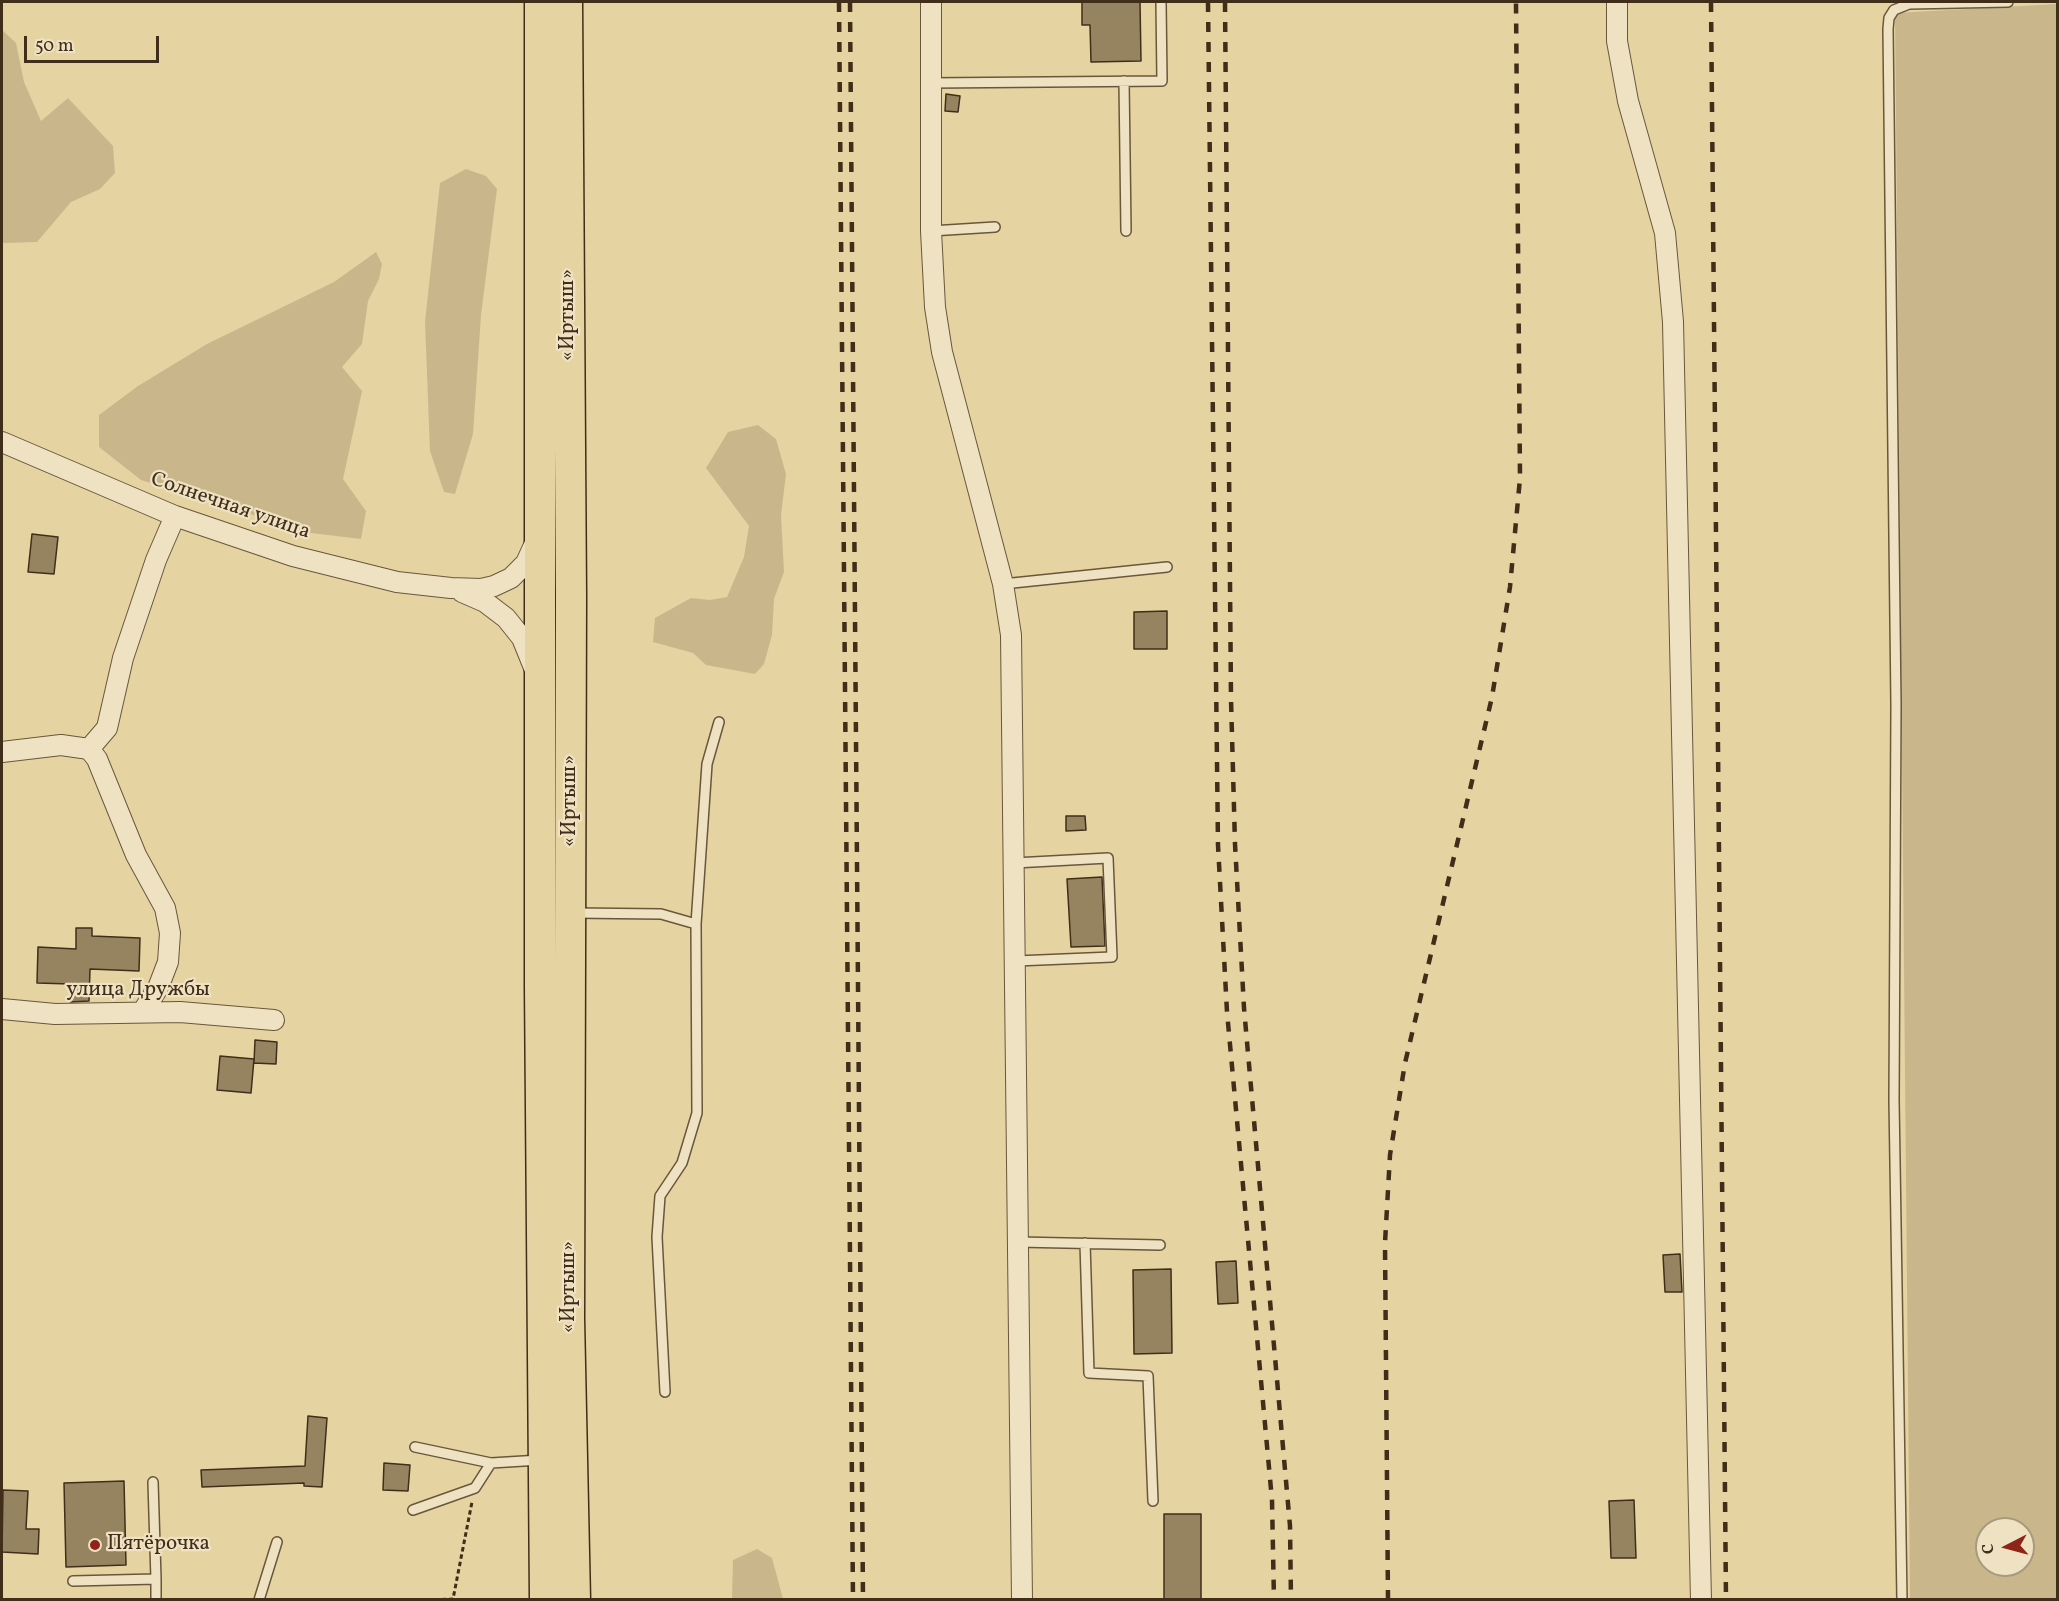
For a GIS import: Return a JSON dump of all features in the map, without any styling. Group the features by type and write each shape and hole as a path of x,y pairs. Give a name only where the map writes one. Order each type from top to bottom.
{"main road":[{"name":"«Иртыш»","path":"540,2 545,1599"},
{"name":"«Иртыш»","path":"567,2 571,913 569,1318 574,1599"}],"street":[{"path":"931,2 931,231 935,307 942,352 1003,584 1011,635 1022,1599"},
{"path":"1617,2 1617,41 1628,101 1665,233 1673,322 1701,1599"},
{"name":"Солнечная улица","path":"2,442 175,516 293,556 397,582 451,588"},
{"path":"451,588 481,589 511,578 526,563 532,553 541,514"},
{"path":"89,749 107,728 123,658 156,560 175,516"},
{"path":"451,588 484,602 506,618 522,638 541,685"},
{"path":"2,752 61,745 89,749 97,759 136,855 165,908 170,933 168,962 158,988 144,1011"},
{"name":"улица Дружбы","path":"2,1009 55,1014 144,1011 274,1020"}],"lane":[{"path":"931,83 1162,81 1161,2"},
{"path":"1902,1599 1894,1100 1896,705 1888,29 1889,18 1894,10 1909,4 2008,2"},
{"path":"1124,81 1126,231"},
{"path":"931,231 995,227"},
{"path":"1003,584 1167,567"},
{"path":"665,1392 658,1226 660,1196 682,1163 697,1113 696,924 707,764 719,722"},
{"path":"1014,862 1108,858 1112,957 1016,961"},
{"path":"571,913 661,914 696,924"},
{"path":"1018,1242 1160,1245"},
{"path":"1085,1243 1089,1373 1148,1376 1153,1501"},
{"path":"415,1447 491,1463 544,1460"},
{"path":"413,1510 475,1488 491,1463"},
{"path":"153,1482 156,1599"},
{"path":"259,1599 277,1542"},
{"path":"73,1581 156,1579"}],"path":[{"path":"434,1599 453,1599 475,1488"}],"shaded area":[{"path":"2057,4 2057,1599 1910,1599 1895,13"},
{"path":"2,30 16,43 24,82 41,121 68,98 113,146 115,173 100,189 71,202 37,242 2,243"},
{"path":"466,169 486,176 497,189 481,315 473,434 455,494 444,492 430,451 425,322 440,183"},
{"path":"376,252 382,264 379,279 368,301 362,344 342,367 362,391 343,479 366,511 361,539 311,533 141,480 99,447 99,415 138,386 207,344 334,282"},
{"path":"758,425 776,439 786,474 781,515 784,572 774,599 772,635 764,664 755,674 706,665 693,653 653,642 655,618 691,598 710,600 727,597 744,557 749,526 706,468 728,432"},
{"path":"757,1549 772,1558 783,1599 732,1599 733,1560"}],"building":[{"path":"1082,2 1140,2 1141,61 1091,62 1090,25 1082,25"},
{"path":"946,94 960,96 958,112 945,111"},
{"path":"32,534 58,537 54,574 28,572"},
{"path":"1167,611 1167,649 1134,649 1134,612"},
{"path":"1066,816 1085,816 1086,830 1066,831"},
{"path":"1102,877 1105,946 1071,947 1067,879"},
{"path":"76,928 92,928 92,936 140,938 139,971 90,969 89,1001 70,1002 71,984 37,983 38,947 76,949"},
{"path":"255,1040 277,1042 276,1064 254,1063"},
{"path":"220,1056 254,1059 251,1093 217,1090"},
{"path":"1680,1254 1682,1292 1665,1292 1663,1255"},
{"path":"1236,1261 1238,1303 1218,1304 1216,1262"},
{"path":"1171,1269 1172,1353 1134,1354 1133,1270"},
{"path":"308,1416 327,1418 322,1487 304,1486 304,1483 202,1487 201,1470 305,1466"},
{"path":"384,1463 410,1465 408,1491 383,1490"},
{"path":"124,1481 126,1565 66,1567 64,1483"},
{"path":"3,1490 28,1491 26,1529 39,1529 38,1554 2,1552"},
{"path":"1634,1500 1636,1558 1611,1558 1609,1501"},
{"path":"1164,1514 1201,1514 1201,1599 1164,1599"}],"railway":[{"path":"839,2 853,1600"},
{"path":"850,2 863,1600"},
{"path":"1208,2 1218,845 1227,1012 1272,1500 1274,1600"},
{"path":"1225,2 1231,699 1235,844 1244,1008 1290,1526 1291,1600"},
{"path":"1388,1600 1385,1243 1390,1155 1405,1063 1492,697 1510,587 1520,478 1516,2"},
{"path":"1711,2 1726,1600"}],"place":[{"name":"Пятёрочка","path":"95,1545"}]}
